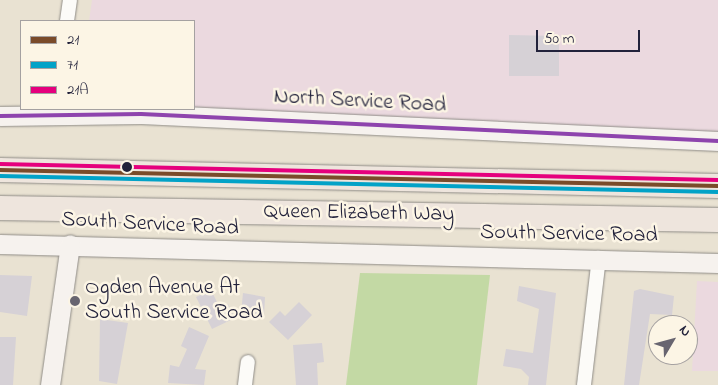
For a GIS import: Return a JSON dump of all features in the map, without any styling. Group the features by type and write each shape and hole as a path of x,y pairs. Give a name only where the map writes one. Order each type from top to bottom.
{"highway":[{"name":"Queen Elizabeth Way","path":"0,170 718,186"},
{"name":"Queen Elizabeth Way","path":"0,208 718,220"}],"main road":[{"name":"North Service Road","path":"0,116 54,111 718,141"},
{"name":"South Service Road","path":"0,244 70,244 225,253 600,258 718,263"},
{"path":"50,385 70,244"}],"street":[{"path":"67,20 70,0"},
{"path":"584,385 600,258"},
{"path":"245,385 248,362"}],"shaded area":[{"path":"92,0 718,0 718,132 195,109 195,20 89,20"},
{"path":"697,281 718,282 718,371 692,371 692,365 698,365 698,315 695,315"}],"green space":[{"path":"360,273 490,275 477,385 346,385"}],"building":[{"path":"509,35 559,36 559,76 509,76"},
{"path":"0,275 32,276 27,316 0,312"},
{"path":"519,286 556,293 546,385 528,385 529,377 521,369 503,366 506,349 533,353 539,309 517,301"},
{"path":"640,289 674,296 672,315 648,315 648,327 639,385 624,385 634,291"},
{"path":"211,290 220,308 228,304 235,318 212,329 196,297"},
{"path":"243,293 265,297 264,316 241,314"},
{"path":"299,302 312,315 288,340 269,322 280,311 285,316"},
{"path":"100,319 128,323 117,384 99,381"},
{"path":"189,327 209,336 195,369 206,370 204,385 168,383 170,365 179,367 187,349 181,346"},
{"path":"0,337 16,337 13,385 0,385"},
{"path":"322,343 324,362 317,363 318,385 296,385 293,345"}],"transit line":[{"path":"0,116 141,114 718,141"},
{"name":"21A","path":"0,164 718,180"},
{"name":"21","path":"0,170 718,186"},
{"name":"71","path":"0,176 718,192"}],"place":[{"name":"Ogden Avenue At South Service Road","path":"75,301"}]}
